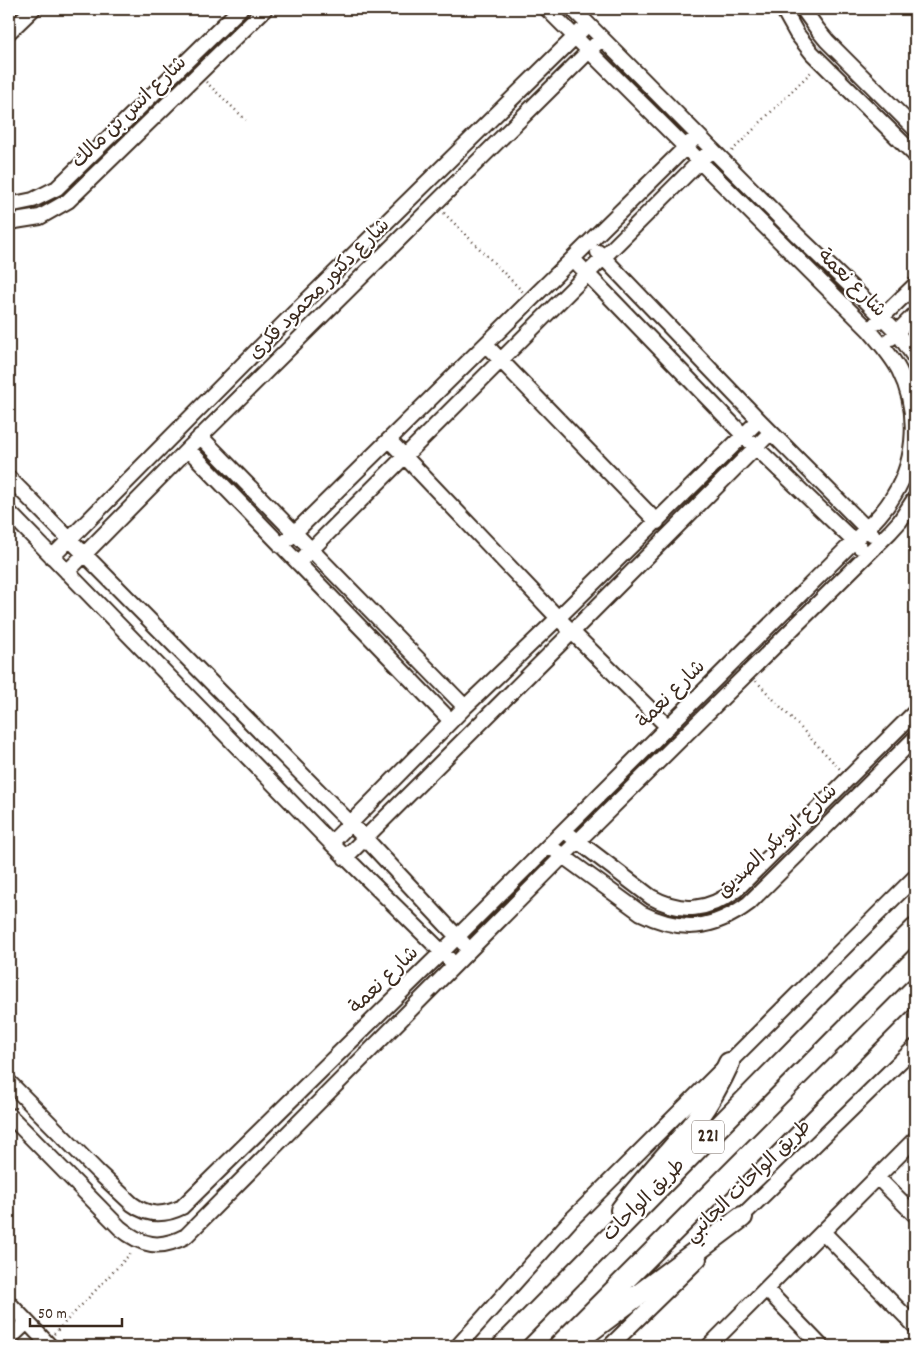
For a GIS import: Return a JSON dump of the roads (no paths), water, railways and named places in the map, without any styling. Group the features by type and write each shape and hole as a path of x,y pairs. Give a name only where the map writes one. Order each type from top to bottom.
{"highway":[{"name":"طريق الواحات","path":"503,1346 915,929"},
{"name":"طريق الواحات","path":"559,1346 915,989"},
{"path":"596,1251 623,1207 684,1135 704,1108 729,1063"},
{"path":"569,1346 742,1217"}],"street":[{"path":"9,32 33,9"},
{"name":"شارع انس بن مالك","path":"9,205 33,200 57,188 240,9"},
{"name":"شارع انس بن مالك","path":"9,222 40,217 68,201 265,9"},
{"name":"شارع نعمة","path":"9,1082 132,1204 152,1214 167,1213 182,1207 458,937 854,542 886,508 901,483 910,456 912,412 899,370 883,346 547,9"},
{"name":"شارع نعمة","path":"573,9 797,235 897,332 915,358"},
{"path":"783,9 797,34 821,62 915,155"},
{"path":"804,9 827,41 915,129"},
{"name":"شارع دكتور محمود فكرى","path":"52,557 299,308 588,24"},
{"name":"شارع دكتور محمود فكرى","path":"67,572 200,436 590,52 602,38"},
{"path":"186,62 198,74"},
{"path":"281,546 698,135"},
{"path":"298,563 712,149"},
{"path":"589,244 880,542"},
{"path":"573,259 588,272 744,436 867,554"},
{"path":"869,330 915,285"},
{"path":"299,308 316,322"},
{"path":"883,346 915,314"},
{"path":"486,345 657,522"},
{"path":"331,844 465,707 657,522 759,420"},
{"path":"345,858 771,432"},
{"path":"200,436 465,707"},
{"path":"389,440 558,618 668,727"},
{"path":"188,449 451,721"},
{"path":"9,478 364,838 470,950"},
{"name":"شارع نعمة","path":"9,1115 120,1228 142,1242 160,1245 178,1241 193,1230 563,856 880,542 900,520 915,498"},
{"path":"9,512 331,844 455,965"},
{"name":"شارع ابو بكر الصديق","path":"564,831 651,897 663,903 675,907 688,908 714,904 736,890 915,712"},
{"name":"شارع ابو بكر الصديق","path":"549,846 641,913 672,925 705,925 735,913 748,903 915,738"},
{"path":"458,1346 570,1221 915,877"},
{"name":"طريق الواحات الجانبي","path":"610,1346 915,1047"},
{"path":"709,1346 915,1139"},
{"path":"80,1187 97,1171"},
{"path":"877,1177 915,1215"},
{"path":"823,1232 915,1326"},
{"path":"766,1289 821,1346"},
{"path":"9,1303 48,1344"},
{"path":"12,1339 27,1322"}]}
